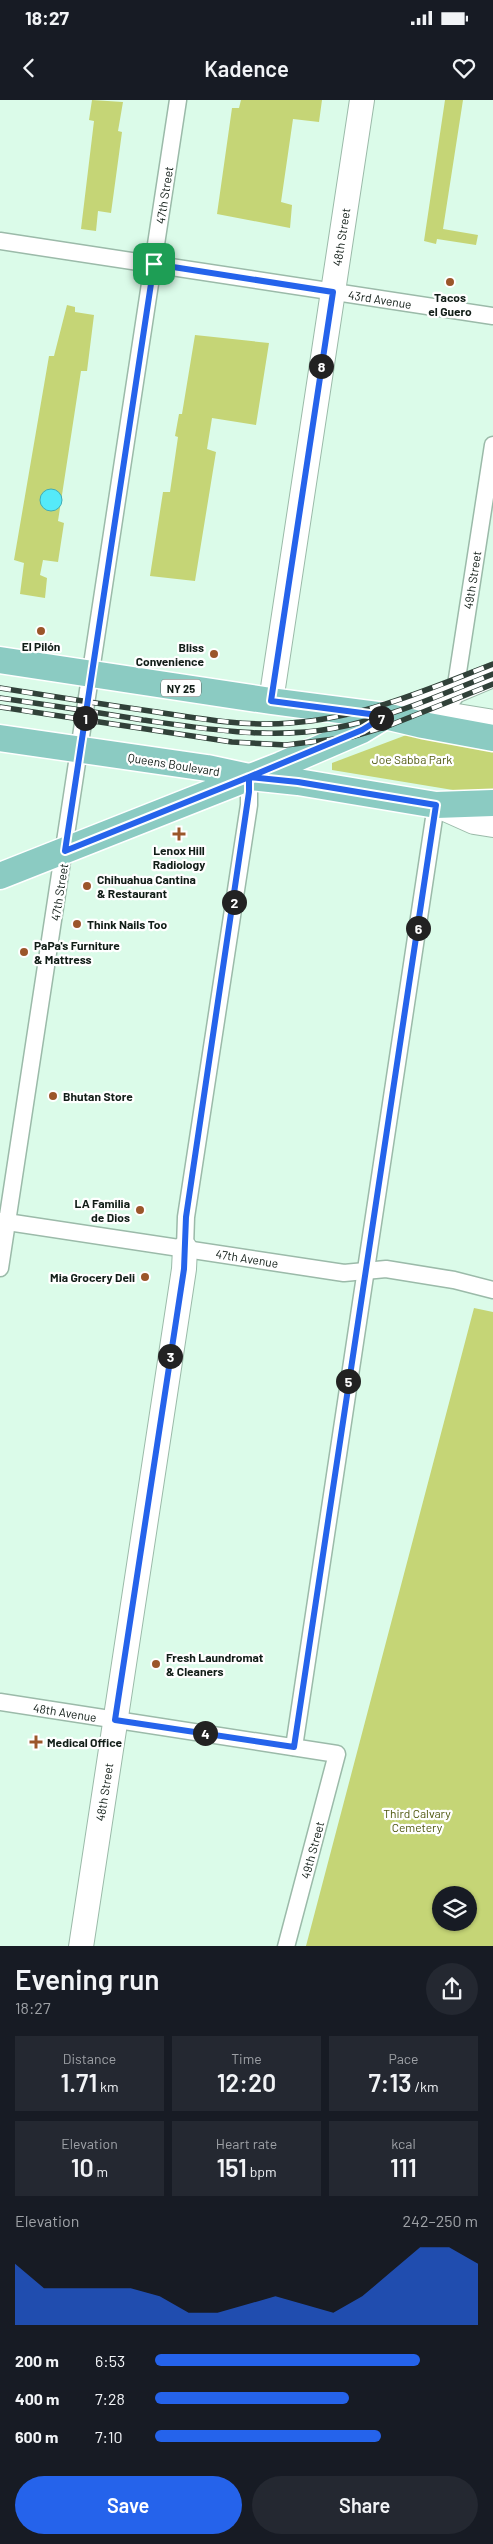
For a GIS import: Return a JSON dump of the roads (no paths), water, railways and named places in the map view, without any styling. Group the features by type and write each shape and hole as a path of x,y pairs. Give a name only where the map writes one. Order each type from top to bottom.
{"main road":[{"name":"NY 25","path":"0,660 271,701 385,716 493,738"},
{"path":"0,876 249,777 362,730 385,716"},
{"name":"Queens Boulevard","path":"0,738 207,768 249,777 298,782 436,805 493,804"}],"street":[{"name":"47th Street","path":"0,1268 4,1221 65,851 178,100"},
{"name":"48th Street","path":"271,701 362,100"},
{"name":"43rd Avenue","path":"0,241 493,316"},
{"name":"49th Street","path":"451,716 493,445"},
{"path":"385,716 493,675"},
{"path":"385,716 451,716 493,722"},
{"name":"48th Street","path":"81,1946 184,1269 186,1217 249,805 249,777"},
{"path":"294,1747 436,805"},
{"name":"Queens Boulevard","path":"436,805 474,822 493,825"},
{"name":"47th Avenue","path":"4,1221 344,1273 386,1269 408,1272 493,1290"},
{"name":"48th Avenue","path":"0,1702 337,1754"},
{"name":"49th Street","path":"286,1946 337,1754"}],"water":[{"path":"51,489 59,492 62,500 59,508 51,511 43,508 40,500 43,492"}],"railway":[{"path":"0,688 202,719 273,724 317,720 368,709 419,693 493,664"},
{"path":"0,698 191,727 239,732 287,733 335,728 376,718 416,705 493,674"},
{"path":"0,707 232,742 286,745 351,737 388,726 493,684"}],"place":[{"name":"Tacos el Guero","path":"450,282"},
{"name":"El Pilón","path":"41,631"},
{"name":"Bliss Convenience","path":"214,654"},
{"name":"Lenox Hill Radiology","path":"179,834"},
{"name":"Chihuahua Cantina & Restaurant","path":"87,886"},
{"name":"Think Nails Too","path":"77,924"},
{"name":"PaPa's Furniture & Mattress","path":"24,952"},
{"name":"Bhutan Store","path":"53,1096"},
{"name":"LA Familia de Dios","path":"140,1210"},
{"name":"Mia Grocery Deli","path":"145,1277"},
{"name":"Fresh Laundromat & Cleaners","path":"156,1664"},
{"name":"Medical Office","path":"36,1742"}],"park label":[{"name":"Joe Sabba Park","path":"412,759"},
{"name":"Third Calvary Cemetery","path":"417,1820"}]}
